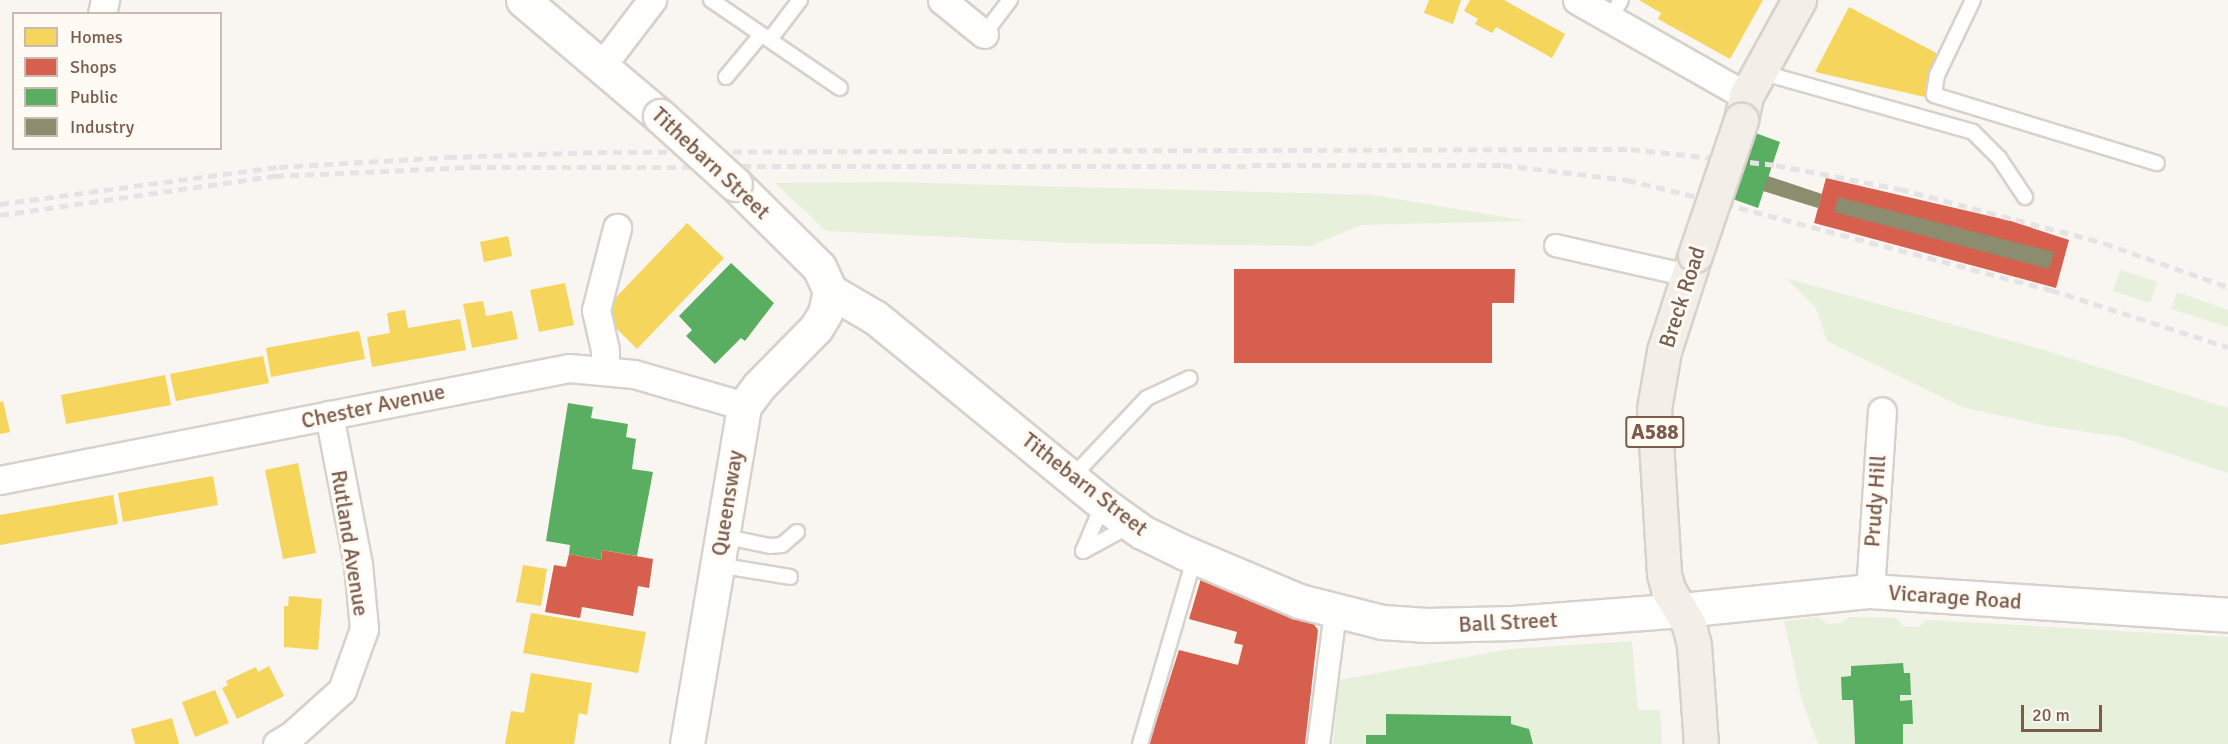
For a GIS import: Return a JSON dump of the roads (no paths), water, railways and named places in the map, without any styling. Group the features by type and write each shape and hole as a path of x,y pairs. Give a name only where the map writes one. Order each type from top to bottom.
{"main road":[{"name":"Tithebarn Street","path":"522,0 603,64 735,184 819,267 830,291 890,331 1104,504 1132,525 1195,556 1335,612"},
{"name":"Breck Road","path":"1682,610 1668,588 1664,574 1654,409 1658,375 1748,96 1798,0"},
{"name":"Queensway","path":"687,744 744,406 759,386 816,328 825,314 830,291"},
{"name":"Tithebarn Street","path":"816,328 846,323 890,331"},
{"name":"Vicarage Road","path":"1682,610 1870,591 2228,615"},
{"name":"Ball Street","path":"1335,612 1427,625 1682,610"},
{"name":"A588","path":"1682,610 1694,645 1701,744"}],"street":[{"path":"603,64 652,0"},
{"path":"942,0 984,34"},
{"path":"1577,0 1615,10 1748,96"},
{"path":"605,369 605,350 596,310 617,228"},
{"path":"1555,245 1692,265"},
{"name":"Chester Avenue","path":"0,480 569,368 605,369 744,406"},
{"name":"Prudy Hill","path":"1870,591 1882,411"},
{"name":"Rutland Avenue","path":"277,744 292,735 342,690 364,629 358,564 329,415"},
{"path":"1317,744 1335,612"}],"lane":[{"path":"711,0 840,88"},
{"path":"726,77 800,0"},
{"path":"984,34 1010,0"},
{"path":"1973,0 1937,75 1934,95 2157,163"},
{"path":"1748,96 1973,132 1999,158 2025,197"},
{"path":"1072,477 1147,398 1190,378"},
{"path":"1104,504 1083,551 1132,525"},
{"path":"720,551 782,544 797,532"},
{"path":"720,551 790,577"},
{"path":"1140,744 1195,556"}],"railway":[{"path":"0,204 279,167 448,157 598,152 1631,149 1776,165 1900,189 2104,243 2228,287"},
{"path":"0,215 275,176 472,167 1503,165 1627,180 1710,200 2051,290 2228,347"}]}
